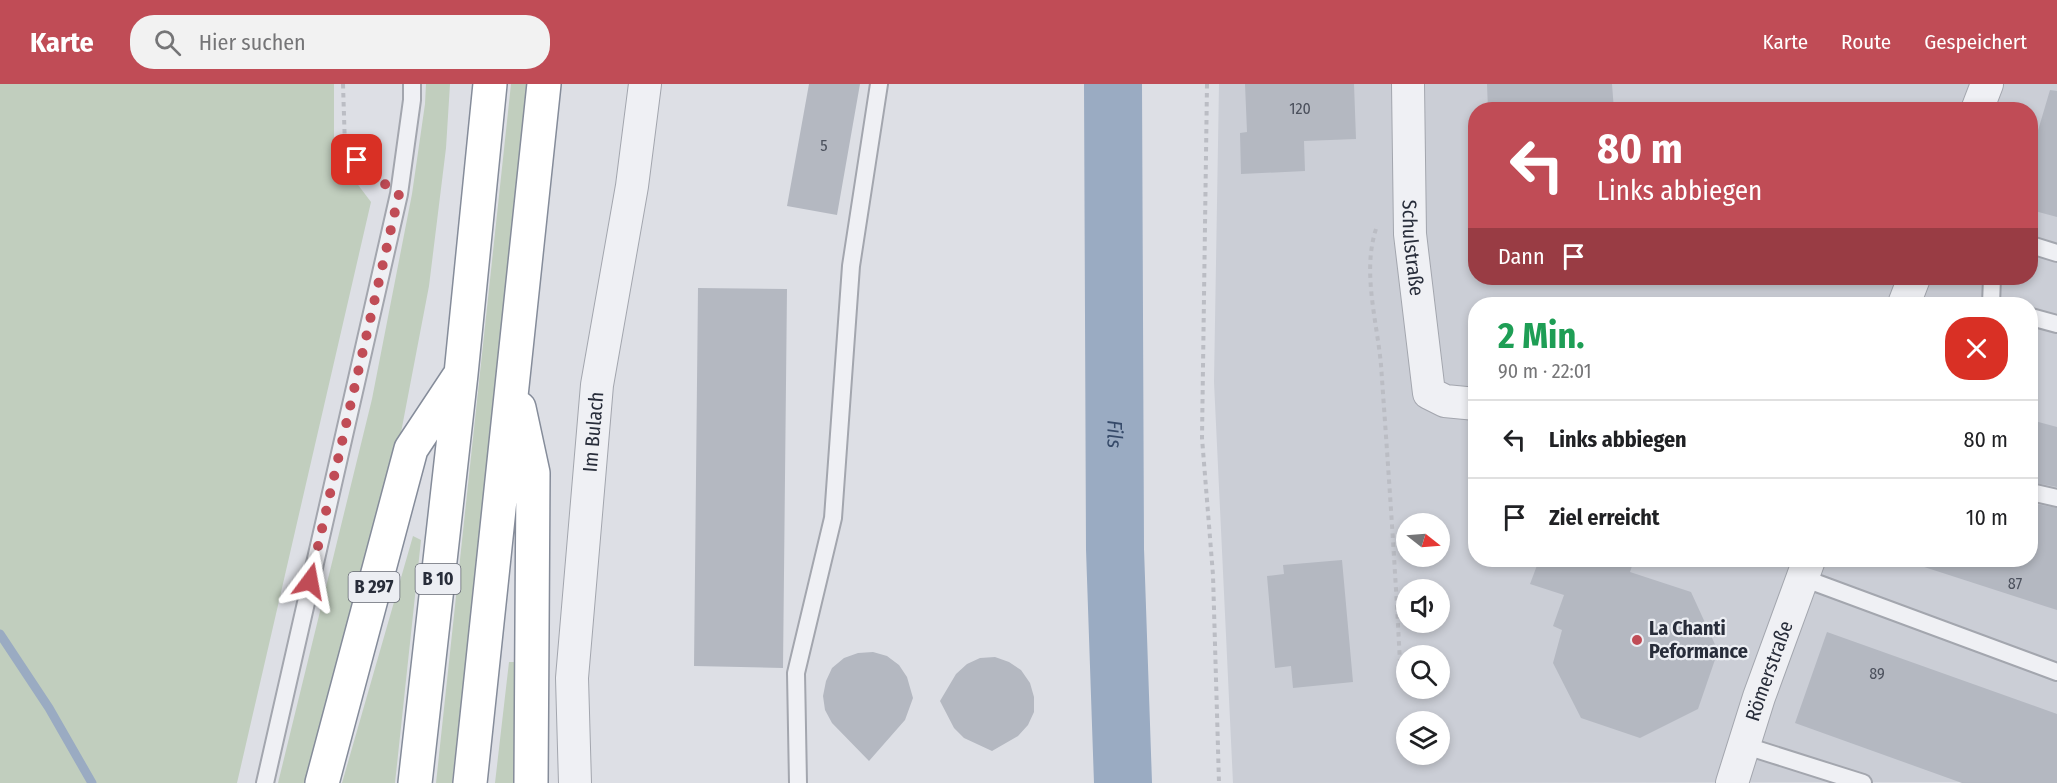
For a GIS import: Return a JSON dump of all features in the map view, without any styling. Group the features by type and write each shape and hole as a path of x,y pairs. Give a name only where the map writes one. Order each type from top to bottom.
{"highway":[{"name":"B 10","path":"415,783 490,84"},
{"path":"470,783 544,84"},
{"name":"B 297","path":"322,783 411,449 460,374"},
{"path":"513,377 533,473 531,783"}],"street":[{"name":"Im Bulach","path":"575,783 573,678 597,385 632,186 645,84"},
{"name":"Schulstraße","path":"1408,84 1410,234 1430,393 1445,401 1468,403"},
{"path":"1980,102 1987,84"},
{"name":"Römerstraße","path":"1732,783 1806,569"}],"lane":[{"path":"264,783 399,194 412,99 411,84"},
{"path":"798,783 796,673 833,518 851,266 879,84"},
{"path":"2038,247 2057,253"},
{"path":"2038,319 2057,324"},
{"path":"2038,494 2057,498"},
{"path":"1806,569 2057,672"},
{"path":"1743,746 1863,783"}],"path":[{"path":"344,84 345,147 369,173 399,194"},
{"path":"1207,84 1202,438 1213,575 1219,783"},
{"path":"1376,227 1373,236 1370,277 1378,330 1399,645"}],"shaded area":[{"path":"1219,84 2057,84 2057,782 1233,783 1214,382"}],"green space":[{"path":"0,84 334,84 334,153 371,202 237,783 0,783"},
{"path":"426,84 450,84 446,148 429,286 399,443 309,783 278,783 372,399 412,194"},
{"path":"511,84 527,84 495,404 452,783 436,783"},
{"path":"413,536 421,540 395,783 342,783"},
{"path":"509,662 516,662 518,783 495,783"}],"building":[{"path":"809,84 860,84 837,215 787,206"},
{"path":"1245,84 1354,84 1356,139 1304,141 1305,171 1241,174 1240,133 1247,132"},
{"path":"1487,84 1612,84 1613,102 1488,102"},
{"path":"2050,90 2057,91 2057,217 2038,212 2038,130"},
{"path":"698,288 787,289 783,668 694,666"},
{"path":"2038,422 2057,427 2057,487 2038,483"},
{"path":"2038,504 2057,508 2057,610 1924,567 2038,567"},
{"path":"1342,560 1353,682 1293,688 1291,666 1275,668 1267,576 1284,574 1283,565"},
{"name":"La Chanti Peformance","path":"1536,567 1632,567 1630,572 1691,592 1718,651 1698,709 1640,738 1581,718 1553,663 1562,630 1553,626 1564,595 1530,584"},
{"path":"1827,632 2057,714 2057,783 1962,783 1795,723"},
{"path":"873,652 887,656 899,665 907,677 913,698 905,720 869,761 832,723 825,710 823,696 832,668 844,658 858,653"},
{"path":"995,657 1021,670 1030,683 1034,697 1034,712 1028,725 1018,736 992,751 964,738 954,728 940,701 956,674 967,664 980,658"}],"waterway":[{"name":"Fils","path":"1113,84 1115,549 1123,783"},
{"path":"0,634 49,708 92,783"}],"place":[{"name":"La Chanti Peformance","path":"1637,640"}],"route":[{"path":"310,581 399,194 369,173 357,160"}]}
